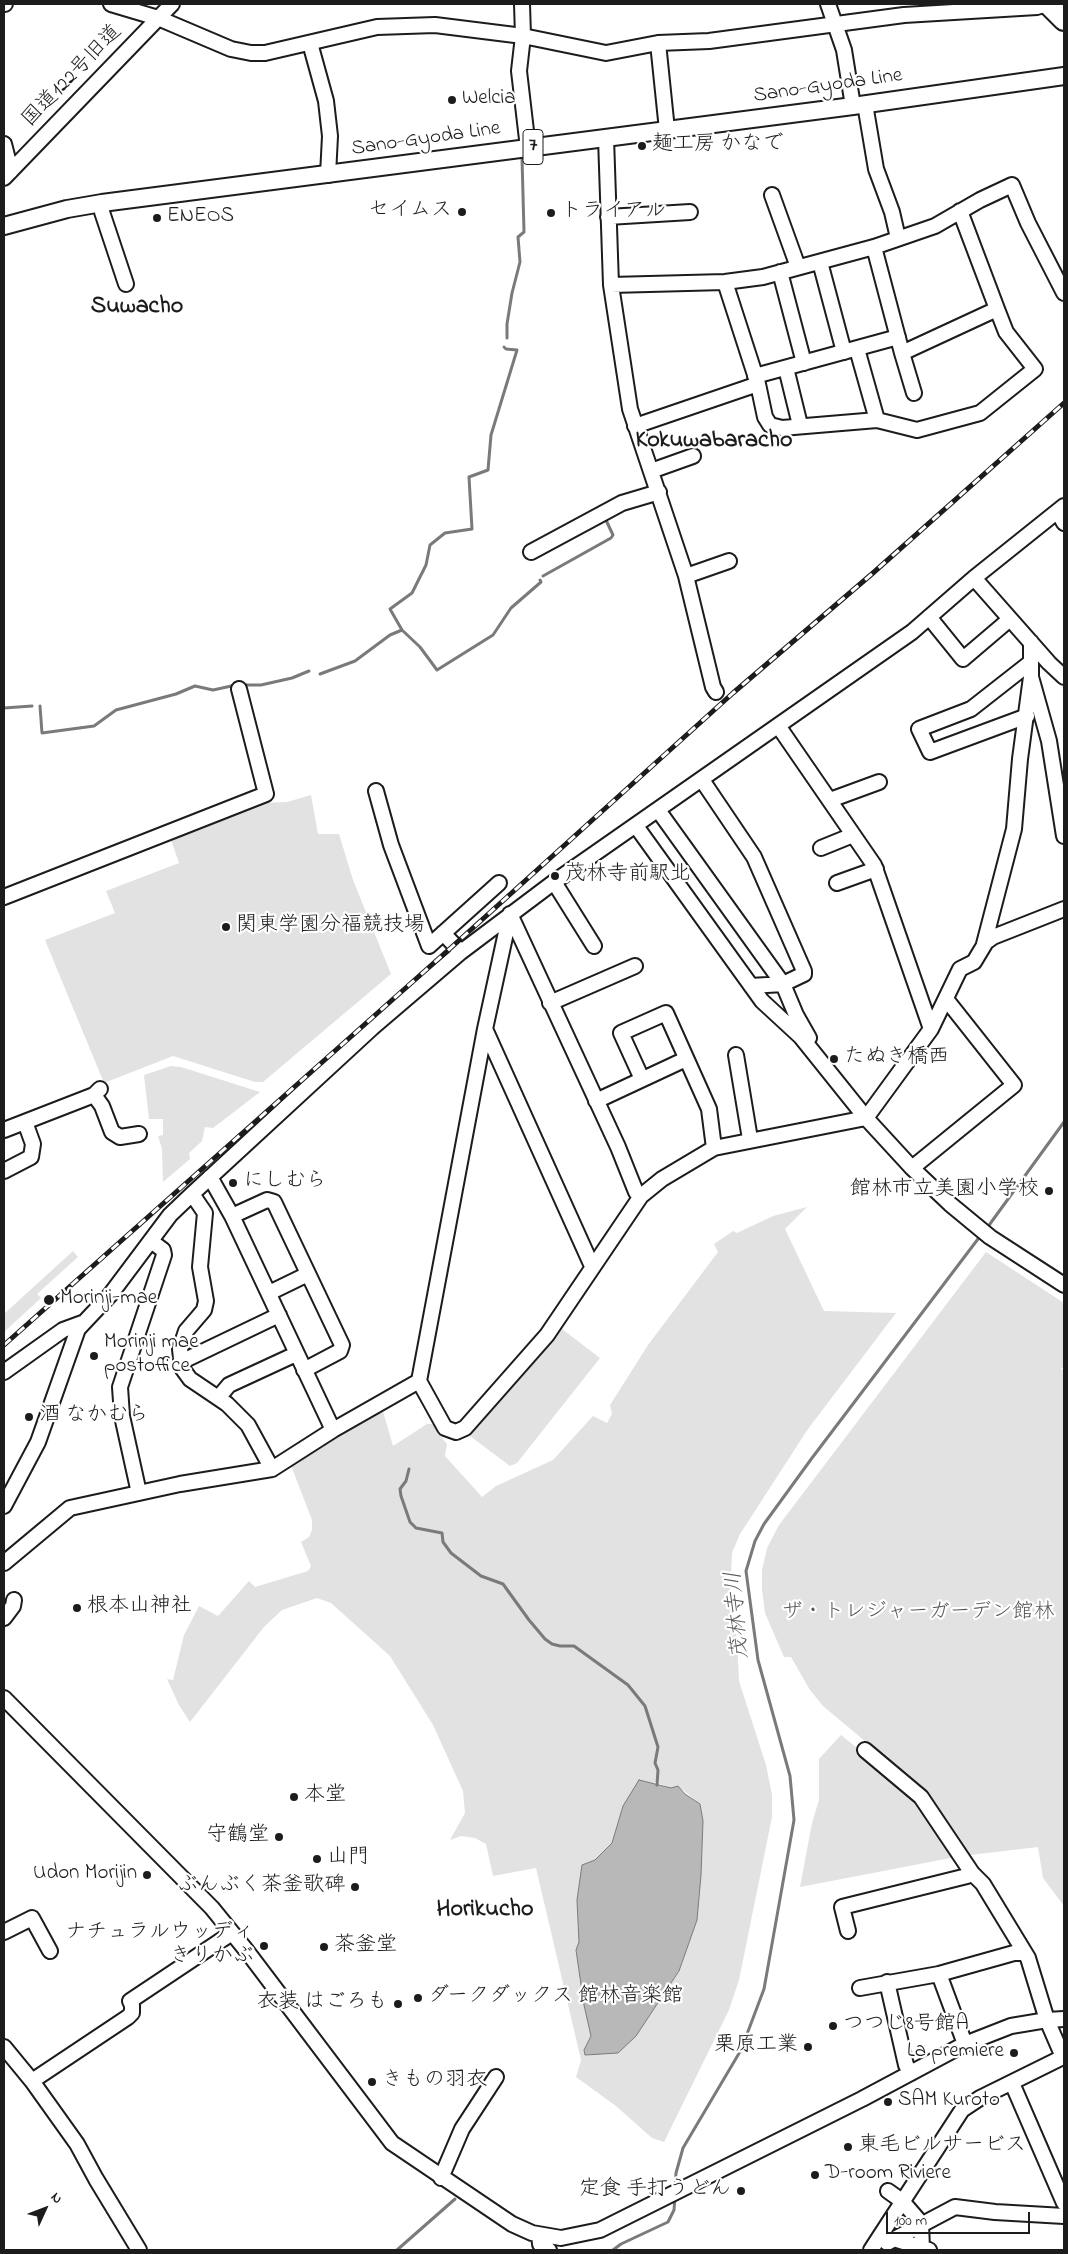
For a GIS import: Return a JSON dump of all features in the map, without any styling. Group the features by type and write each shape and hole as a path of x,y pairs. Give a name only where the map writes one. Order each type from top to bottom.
{"highway":[{"path":"1047,4 1064,20"}],"main road":[{"name":"Sano-Gyoda Line","path":"4,226 68,209 102,204 859,105 1064,76"}],"street":[{"path":"111,4 158,18 231,49 265,53 377,27 398,25 435,25 523,36 606,53 658,43 709,40 939,9 1037,7 1047,4"},
{"name":"国道122号旧道","path":"7,175 172,4"},
{"path":"522,4 523,36 519,71 528,148"},
{"path":"828,4 836,23 876,169 892,212 898,238"},
{"path":"310,43 326,101 330,136 328,175"},
{"path":"658,43 667,130"},
{"path":"606,138 611,285 626,388 635,426 686,576 716,692"},
{"path":"4,144 7,175"},
{"path":"611,285 725,282 762,277 874,247 935,226 1012,185 1028,223 1064,293"},
{"path":"772,195 798,268"},
{"path":"102,204 102,212 126,284"},
{"path":"725,282 756,380 765,417 770,425 782,428 877,420 917,430 980,412 1035,369 1006,332 960,211"},
{"path":"608,217 690,212"},
{"path":"874,247 914,393"},
{"path":"820,262 877,420"},
{"path":"780,272 804,363"},
{"path":"902,353 997,309"},
{"path":"635,426 786,368 898,337"},
{"path":"786,368 800,425"},
{"path":"651,471 693,456"},
{"path":"531,552 622,504 658,492"},
{"path":"4,1506 38,1442 78,1329 110,1295 170,1216 210,1177 364,1035 461,952 554,882 779,727 912,632 974,578 1062,513"},
{"path":"686,576 729,561"},
{"path":"974,578 1030,642 1064,677"},
{"path":"929,617 963,659 1010,619"},
{"path":"986,942 984,944 1014,829 1020,759 1031,677 1030,642"},
{"path":"1027,716 930,752 919,729 971,709 1031,662"},
{"path":"1031,677 1049,741 1064,836"},
{"path":"4,897 266,794 240,689"},
{"path":"779,727 876,869 931,1029"},
{"path":"702,780 754,857 804,971 804,974 783,984 751,986"},
{"path":"830,800 879,782"},
{"path":"376,791 391,845 428,946 500,883"},
{"path":"658,810 783,984 796,1015 823,1062"},
{"path":"636,826 768,1008 784,1019 823,1062 866,1118 912,1168 990,1236 1064,1285"},
{"path":"821,848 853,835"},
{"path":"837,883 876,869"},
{"path":"554,882 594,946"},
{"path":"510,914 485,1029 419,1381 445,1428 456,1432 465,1428 547,1335 641,1196 662,1179 714,1148 750,1139 866,1118 931,1029 960,970 974,962 986,942 993,936 1064,909"},
{"path":"510,914 636,1192 641,1196"},
{"path":"443,933 461,952"},
{"path":"550,1004 635,966"},
{"path":"912,1168 1014,1085 946,999"},
{"path":"642,1079 621,1034 666,1013 709,1109 714,1148"},
{"path":"485,1029 592,1266"},
{"path":"736,1055 750,1139"},
{"path":"596,1101 686,1059"},
{"path":"4,1130 97,1092 112,1132 120,1137 139,1134"},
{"path":"4,1171 31,1157 33,1144 25,1122"},
{"path":"210,1177 232,1216 296,1354 334,1430"},
{"path":"192,1194 205,1213 200,1267 206,1301 204,1310 186,1331 180,1349 182,1368 190,1379 228,1404 248,1426 272,1469"},
{"path":"232,1216 267,1200 274,1202 342,1345 340,1351 304,1370"},
{"path":"139,1493 122,1416 120,1387 164,1255 163,1250 151,1241"},
{"path":"269,1293 308,1274"},
{"path":"181,1362 279,1315"},
{"path":"4,1372 57,1334 82,1323"},
{"path":"218,1398 230,1385 296,1354"},
{"path":"4,1564 70,1508 180,1484 272,1469 334,1430 419,1381"},
{"path":"4,1618 13,1606 14,1600"},
{"path":"4,1698 172,1866 232,1933 392,2143 441,2178 512,2224 539,2235 561,2238 586,2234 614,2224 965,2044 1011,2026 1047,2020 1064,2020"},
{"path":"865,1750 921,1797 972,1873 983,1884 1024,1953 1047,2020 1064,2057 980,2098 962,2110 902,2201 889,2243"},
{"path":"848,1931 842,1907 967,1876 972,1873"},
{"path":"4,1932 32,1918 50,1952"},
{"path":"32,2081 128,2017 132,2013 130,2002 232,1933"},
{"path":"860,1988 939,1974 1014,1953 1024,1953"},
{"path":"939,1974 965,2044"},
{"path":"886,1982 906,2065 911,2073"},
{"path":"4,2047 32,2081 77,2144 139,2250"},
{"path":"441,2178 462,2129 496,2077"},
{"path":"1012,2083 1064,2203"},
{"path":"888,2191 902,2201 922,2223 926,2249 889,2243"},
{"path":"871,2250 889,2243 922,2223 955,2207 1064,2216"},
{"path":"539,2235 540,2244 549,2250"}],"green space":[{"name":"関東学園分福競技場","path":"311,795 318,834 339,834 353,880 391,974 263,1082 255,1082 173,1056 104,1083 45,940 115,913 106,891 179,863 170,837 260,803 287,802"},
{"path":"171,1066 181,1067 260,1092 213,1128 205,1127 202,1141 189,1153 190,1159 163,1182 162,1149 158,1136 163,1135 163,1119 149,1119 144,1075"},
{"path":"807,1207 785,1229 824,1311 896,1313 808,1429 740,1534 732,1553 730,1595 737,1640 739,1681 766,1765 772,1795 772,1817 739,1980 729,2010 664,2142 652,2138 616,2106 576,2077 581,2060 536,1868 493,1876 486,1844 475,1838 461,1836 450,1840 465,1813 463,1791 433,1725 390,1656 331,1603 317,1598 282,1610 264,1627 190,1722 179,1705 167,1679 173,1680 184,1635 199,1606 218,1616 249,1581 255,1587 308,1571 311,1566 301,1542 309,1537 312,1530 312,1520 290,1463 382,1408 393,1446 427,1424 439,1424 437,1432 447,1444 445,1456 482,1497 496,1486 553,1460 593,1416 607,1423 612,1414 610,1405 648,1345 718,1252 714,1244 733,1231 737,1233 773,1216","holes":["655,1782 671,1788 678,1786 700,1804 703,1821 697,1920 679,1972 636,2036 600,2053 586,2055 584,2050 591,2036 584,2005 576,1950 579,1942 577,1900 582,1865 595,1860 612,1843 623,1806"]},
{"path":"73,1251 78,1257 37,1294 41,1298 4,1332 4,1314"},
{"name":"ザ・トレジャーガーデン館林","path":"986,1252 1064,1303 1064,1366 1061,1369 1064,1371 1064,1906 1043,1878 1038,1847 970,1855 927,1793 823,1706 810,1690 791,1657 784,1657 765,1613 762,1590 762,1570 767,1548 779,1525"},
{"path":"558,1326 600,1358 517,1463 510,1466 466,1433"},
{"path":"841,1735 905,1787 918,1801 956,1857 800,1887 812,1823 819,1800 819,1759"}],"shaded area":[{"path":"639,1780 671,1788 678,1786 685,1794 700,1804 703,1821 697,1920 679,1971 636,2036 618,2053 585,2055 584,2050 591,2036 584,2005 576,1950 579,1942 577,1900 582,1865 595,1860 612,1843 623,1806"}],"waterway":[{"path":"507,338 507,324 512,293 520,262 518,237 524,232 522,158"},
{"path":"402,630 390,609 412,593 426,565 430,545 445,533 472,529 469,477 488,470 491,435 517,350 504,347"},
{"path":"543,576 611,538 613,535 605,518"},
{"path":"320,674 355,661 390,635 402,630 420,647 437,670 493,635 511,608 541,582 540,580"},
{"path":"242,685 261,685 292,678 309,671"},
{"path":"40,706 42,733 94,726 116,710 176,694 195,686 213,690 236,685"},
{"path":"4,708 32,706"},
{"name":"茂林寺川","path":"987,1228 1064,1122"},
{"name":"茂林寺川","path":"675,2189 676,2173 683,2148 741,2050 764,1989 794,1820 790,1776 758,1660 746,1571 755,1541 764,1524 812,1458 981,1235"},
{"path":"409,1469 406,1481 400,1489 410,1522 416,1528 442,1533 443,1542 451,1553 481,1576 503,1584 545,1639 552,1644 560,1646 574,1646 628,1685 645,1706 658,1747 655,1763 658,1770 657,1785"},
{"path":"613,2250 621,2244 668,2222 674,2210 675,2197"},
{"path":"397,2250 455,2199"}],"railway":[{"path":"4,1345 454,945 733,693 873,573 1064,403"}],"place":[{"name":"Welcia","path":"452,100"},
{"name":"麺工房 かなで","path":"642,146"},
{"name":"セイムス","path":"462,212"},
{"name":"トライアル","path":"551,213"},
{"name":"ENEOS","path":"157,218"},
{"name":"茂林寺前駅北","path":"555,876"},
{"name":"関東学園分福競技場","path":"226,927"},
{"name":"たぬき橋西","path":"834,1059"},
{"name":"にしむら","path":"233,1183"},
{"name":"館林市立美園小学校","path":"1049,1191"},
{"name":"Morinji-mae","path":"49,1300"},
{"name":"Morinji mae postoffice","path":"94,1356"},
{"name":"酒 なかむら","path":"29,1417"},
{"name":"根本山神社","path":"77,1608"},
{"name":"本堂","path":"294,1797"},
{"name":"守鶴堂","path":"279,1837"},
{"name":"山門","path":"317,1859"},
{"name":"Udon Morijin","path":"147,1875"},
{"name":"ぶんぶく茶釜歌碑","path":"355,1887"},
{"name":"ナチュラルウッディ きりかぶ","path":"264,1946"},
{"name":"茶釜堂","path":"324,1947"},
{"name":"ダークダックス 館林音楽館","path":"418,1998"},
{"name":"衣装 はごろも","path":"398,2004"},
{"name":"つつじ8号館A","path":"833,2026"},
{"name":"栗原工業","path":"808,2047"},
{"name":"La premiere","path":"1014,2053"},
{"name":"きもの羽衣","path":"372,2082"},
{"name":"SAM Kuroto","path":"888,2102"},
{"name":"東毛ビルサービス","path":"848,2147"},
{"name":"D-room Riviere","path":"815,2175"},
{"name":"定食 手打うどん","path":"741,2191"}],"district":[{"name":"Suwacho","path":"137,308"},
{"name":"Kokuwabaracho","path":"714,442"},
{"name":"Horikucho","path":"485,1911"}]}
